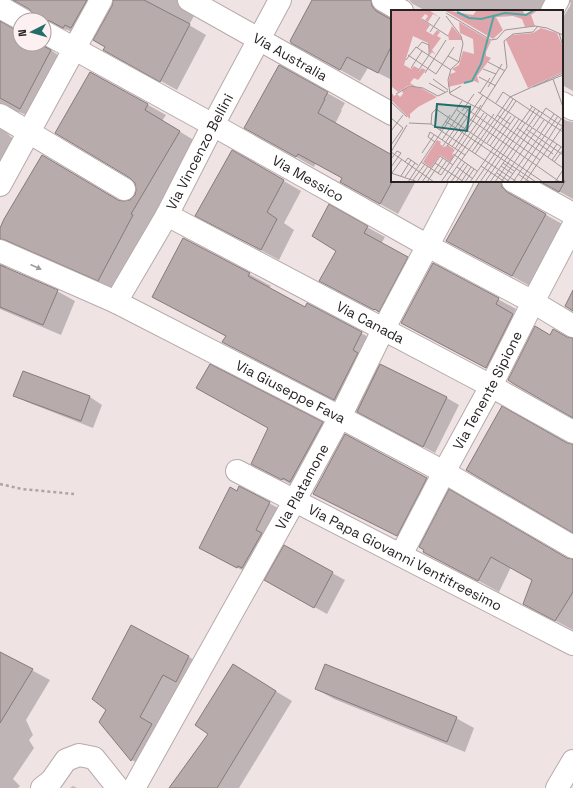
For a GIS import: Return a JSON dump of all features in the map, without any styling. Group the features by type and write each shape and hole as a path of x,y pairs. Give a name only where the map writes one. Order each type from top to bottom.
{"street":[{"path":"0,185 101,0"},
{"name":"Via Australia","path":"189,0 391,113"},
{"name":"Via Vincenzo Bellini","path":"116,302 167,214 212,125 280,0"},
{"path":"383,0 400,10"},
{"path":"553,10 558,0"},
{"path":"0,7 12,14"},
{"name":"Via Messico","path":"52,36 573,326"},
{"path":"563,104 573,109"},
{"path":"0,116 124,189"},
{"name":"Via Platamone","path":"134,788 340,417 383,330 461,182"},
{"path":"515,182 573,214"},
{"name":"Via Canada","path":"167,214 491,386 573,432"},
{"name":"Via Tenente Sipione","path":"401,555 491,386 532,302 573,226"},
{"name":"Via Giuseppe Fava","path":"0,251 116,302 340,417 444,472 573,547"},
{"name":"Via Papa Giovanni Ventitreesimo","path":"237,471 573,644"},
{"path":"42,788 52,780 66,760 79,755 94,758 118,788"},
{"path":"557,788 573,761"}],"path":[{"path":"0,484 22,489 74,494"}],"building":[{"path":"13,0 87,0 71,28 65,25 63,28 52,22 52,12 32,12"},
{"path":"113,0 144,0 190,24 160,82 103,50 105,47 93,40 112,6"},
{"path":"312,0 371,0 372,6 376,11 391,19 391,47 378,73 347,57 340,70 291,43 290,41"},
{"path":"0,21 12,28 12,52 50,52 20,109 0,98"},
{"path":"279,65 328,92 318,113 391,154 392,182 380,204 340,182 342,178 298,154 296,157 244,128"},
{"path":"90,72 148,104 145,110 180,131 131,214 133,215 98,281 0,239 0,228 4,219 42,155 118,200 130,200 135,195 135,183 130,178 55,133"},
{"path":"232,150 284,180 267,212 277,219 261,250 195,216"},
{"path":"565,181 559,192 541,182"},
{"path":"479,182 501,182 502,187 507,192 546,214 512,276 446,241"},
{"path":"329,204 368,226 364,233 408,257 379,312 319,281 336,251 312,236"},
{"path":"183,238 250,273 248,276 305,307 307,303 362,332 353,350 358,353 334,400 222,342 226,336 152,297"},
{"path":"433,263 499,298 496,304 513,314 486,368 401,323"},
{"path":"0,265 58,290 43,325 0,307"},
{"path":"573,290 573,311 565,306"},
{"path":"535,326 550,335 553,329 567,337 573,338 573,418 508,380"},
{"path":"210,364 323,422 290,482 283,478 282,480 251,464 268,428 196,388"},
{"path":"380,364 447,397 423,447 357,412"},
{"path":"23,371 90,396 81,421 13,396"},
{"path":"502,406 567,443 573,444 573,533 466,470"},
{"path":"345,434 427,478 397,536 313,494"},
{"path":"239,486 270,502 256,530 262,533 242,568 238,566 237,568 199,548 230,487 237,491"},
{"path":"449,489 567,558 573,559 573,592 555,621 523,604 532,580 491,557 478,581 423,552 424,550 419,547"},
{"path":"284,545 333,572 314,608 264,580"},
{"path":"131,625 189,656 176,682 163,675 140,717 152,724 131,761 99,722 106,710 92,699"},
{"path":"0,652 33,669 0,723"},
{"path":"233,664 276,691 217,788 169,788 208,734 195,725"},
{"path":"325,664 457,717 447,742 315,689"}]}
